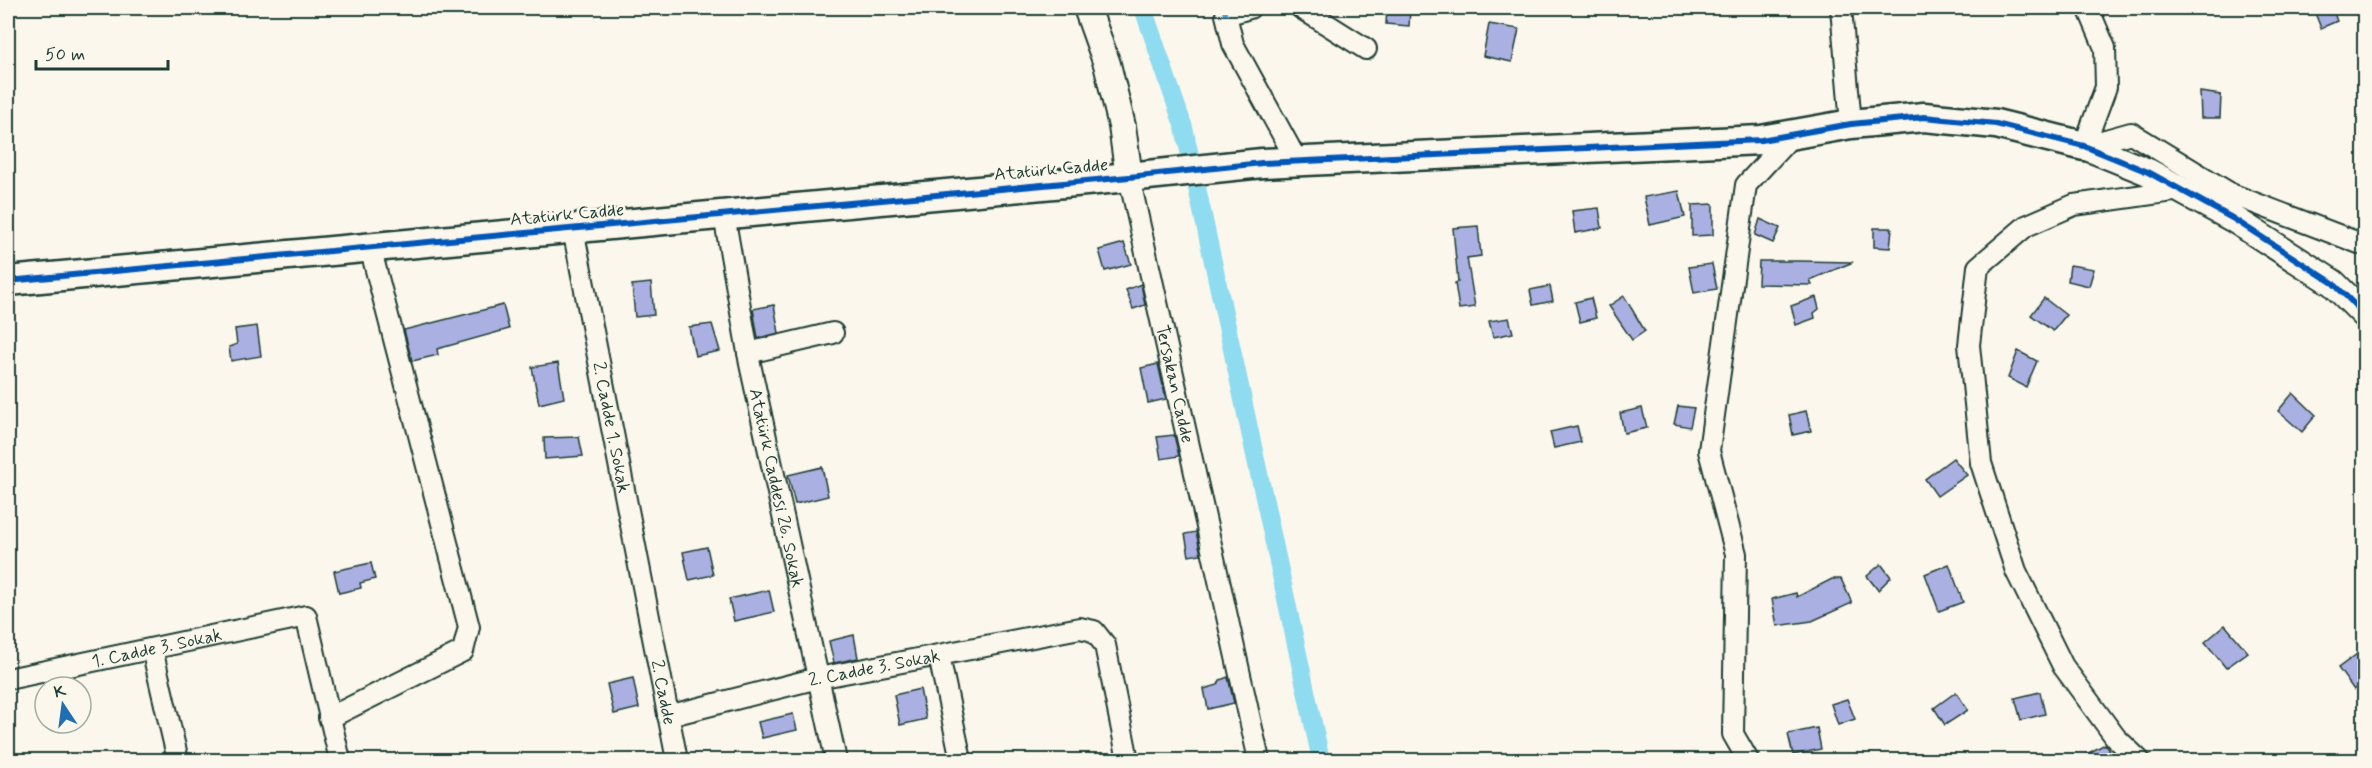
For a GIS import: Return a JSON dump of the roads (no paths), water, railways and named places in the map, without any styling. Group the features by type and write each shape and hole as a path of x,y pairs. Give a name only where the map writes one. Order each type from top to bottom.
{"main road":[{"name":"Atatürk Cadde","path":"8,281 1262,163 1761,140 1851,124 1924,117 1996,124 2084,146"}],"street":[{"name":"Tersakan Cadde","path":"1088,8 1107,64 1122,126 1129,177 1259,760"},
{"path":"1250,8 1226,15 1233,44 1297,161"},
{"path":"1301,8 1366,49"},
{"path":"1841,8 1851,124"},
{"path":"2084,146 2106,87 2105,48 2088,8"},
{"path":"1748,760 1733,734 1736,554 1709,451 1746,185 1794,133"},
{"path":"2084,146 2131,133 2231,194 2364,245"},
{"path":"2084,146 2148,172 2232,218 2333,283 2364,314"},
{"path":"2139,760 2116,738 2063,666 2016,570 1981,463 1969,345 1978,267 2026,226 2074,205 2180,190"},
{"name":"Atatürk Caddesi 26. Sokak","path":"724,215 748,352 836,760"},
{"name":"2. Cadde 1. Sokak","path":"573,229 650,626"},
{"path":"340,760 329,718 463,651 469,627 370,248"},
{"path":"748,352 833,333"},
{"name":"1. Cadde 3. Sokak","path":"8,679 306,616 329,718"},
{"name":"2. Cadde","path":"650,626 677,760"},
{"name":"2. Cadde 3. Sokak","path":"668,716 818,678 1080,627 1094,631 1105,645 1128,760"},
{"path":"152,649 178,760"},
{"path":"939,656 961,760"}],"waterway":[{"path":"1143,8 1184,128 1321,760"}]}
